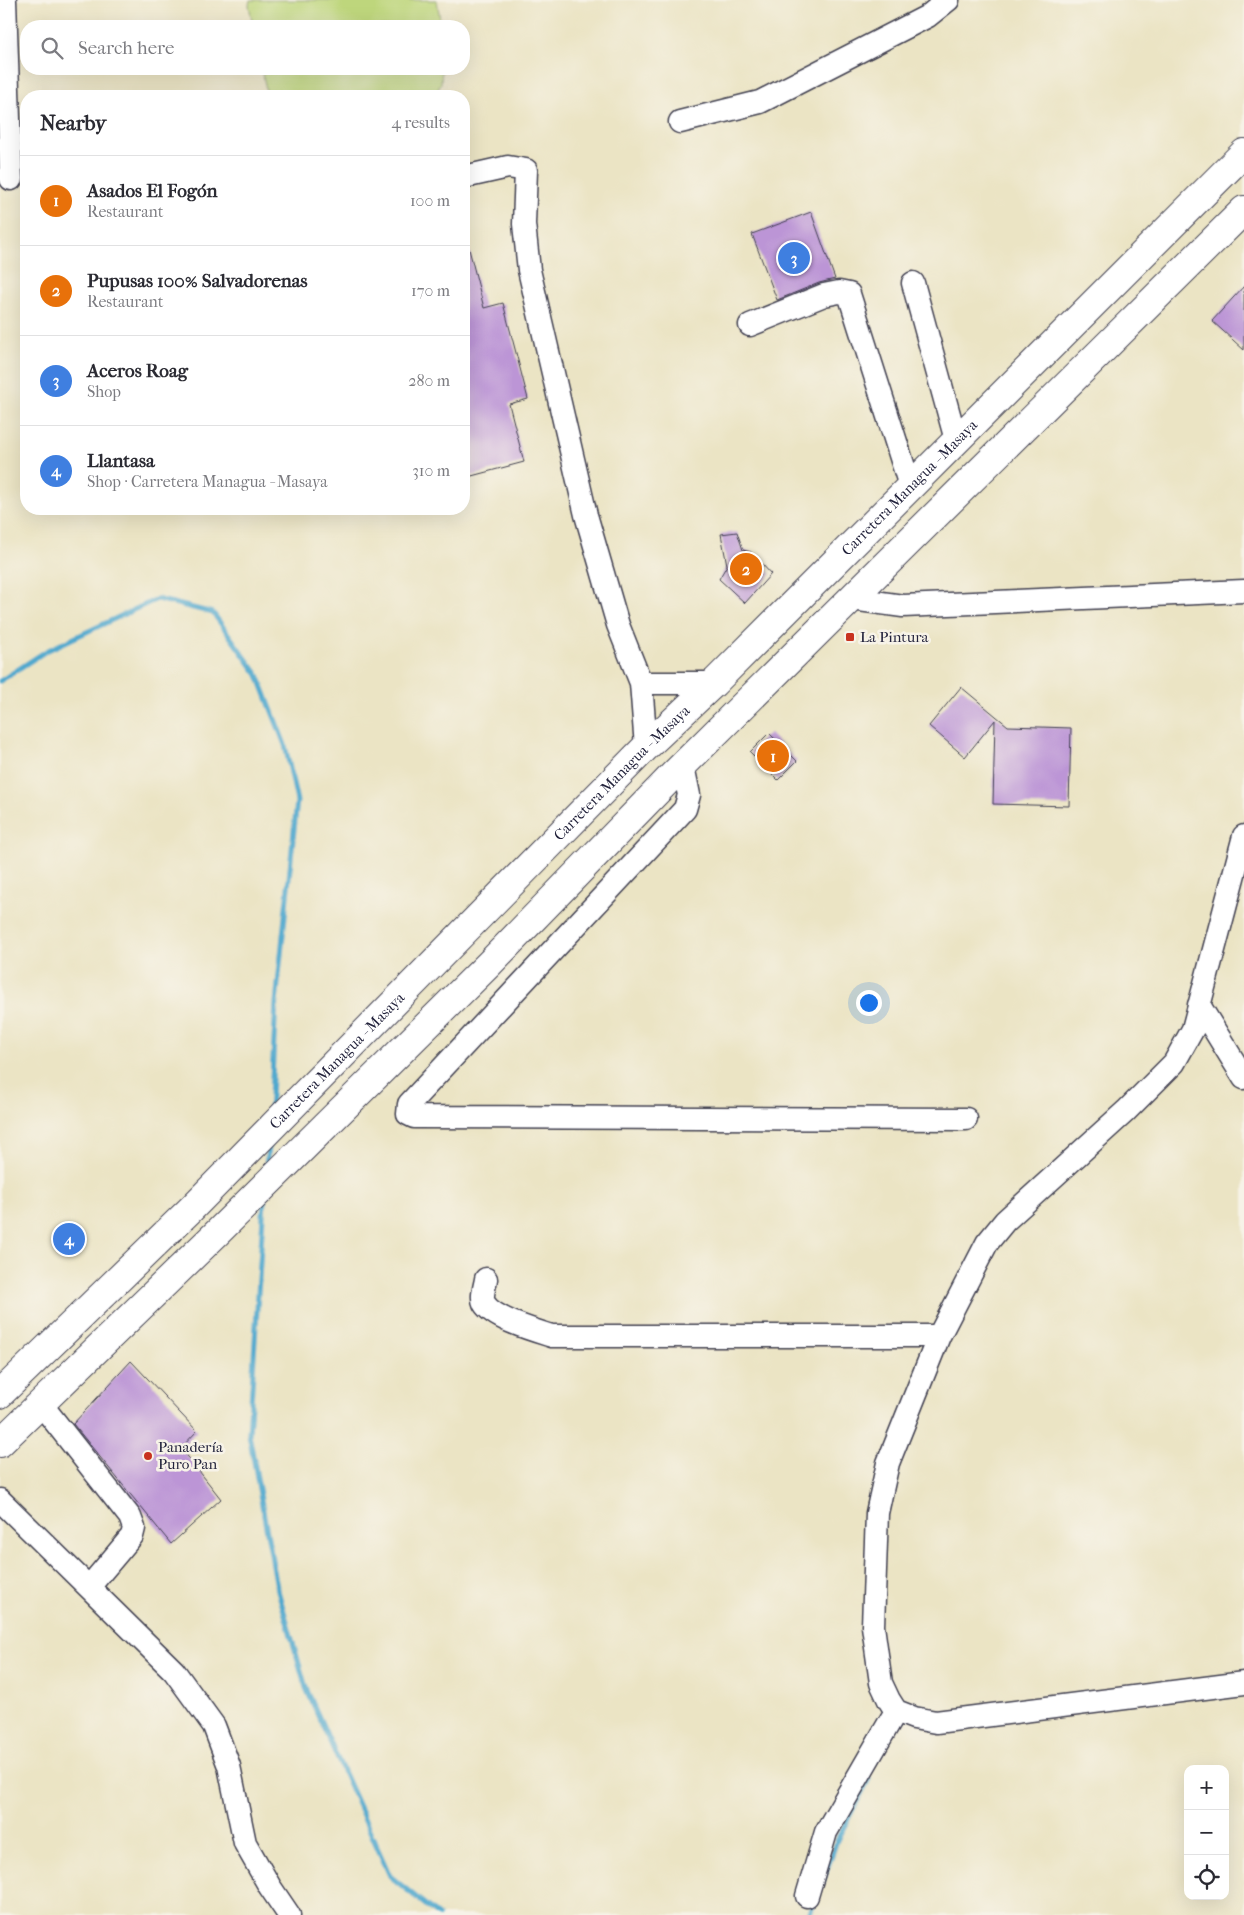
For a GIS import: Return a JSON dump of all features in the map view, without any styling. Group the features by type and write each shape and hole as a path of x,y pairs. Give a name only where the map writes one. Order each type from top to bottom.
{"highway":[{"name":"Carretera Managua - Masaya","path":"0,1394 228,1170 646,747 714,683 1244,153"},
{"path":"1217,179 1210,191 1212,204 1221,213 1234,215 1244,210"},
{"path":"0,1443 220,1230 489,964 683,766 1204,252 1244,210"},
{"path":"1175,224 1186,219 1197,221 1206,229 1208,241 1204,252"},
{"path":"714,683 739,674 762,660 810,610 833,601 852,599"},
{"path":"596,854 623,814 652,779 654,762 646,747"}],"street":[{"path":"5,0 11,179"},
{"path":"680,122 760,102 928,16 948,0"},
{"path":"470,176 508,167 526,170 524,224 529,270 586,515 618,625 641,683 646,747"},
{"path":"913,283 956,440"},
{"path":"750,325 824,295 839,292 849,294 910,486"},
{"path":"852,599 903,606 1244,591"},
{"path":"641,683 714,683"},
{"path":"683,766 689,795 685,809 409,1104 408,1114 414,1117 966,1119"},
{"path":"1244,836 1193,1029 1174,1063 1126,1111 1005,1221 987,1243 939,1336 888,1463 877,1513 873,1626 881,1683 888,1700 896,1711 914,1718 936,1722 1244,1683"},
{"path":"1200,1005 1244,1078"},
{"path":"486,1279 483,1296 485,1304 500,1316 527,1329 552,1336 939,1336"},
{"path":"41,1404 130,1517 134,1528 132,1536 89,1587"},
{"path":"0,1500 174,1671 214,1726 229,1766 245,1843 270,1887 289,1915"},
{"path":"807,1896 826,1832 896,1711"}],"green space":[{"path":"250,0 437,0 440,20 252,20"},
{"path":"263,75 442,75 438,90 266,90"}],"building":[{"path":"811,212 835,279 819,283 777,300 752,234"},
{"path":"470,253 484,308 503,303 528,399 509,404 524,462 470,476"},
{"path":"1244,286 1244,350 1212,321"},
{"path":"737,532 743,550 751,552 771,574 745,603 719,579 727,565 721,534"},
{"path":"961,687 1008,726 1071,728 1069,806 993,804 995,720 965,757 929,726"},
{"path":"769,733 797,761 778,780 750,752"},
{"path":"131,1361 197,1431 181,1448 221,1499 171,1544 73,1424"}],"waterway":[{"path":"0,681 46,651 157,599 213,613 258,675 285,745 297,801 276,1003 270,1115"},
{"path":"266,1170 268,1146"},
{"path":"264,1201 249,1434 277,1587 306,1688 390,1876 438,1915"},
{"path":"823,1881 837,1840 869,1779"},
{"path":"809,1915 815,1900"}],"place":[{"name":"Aceros Roag","path":"794,258"},
{"name":"Pupusas 100% Salvadorenas","path":"746,569"},
{"name":"La Pintura","path":"850,637"},
{"name":"Asados El Fogón","path":"773,756"},
{"name":"Llantasa","path":"69,1239"},
{"name":"Panadería Puro Pan","path":"148,1456"}]}
